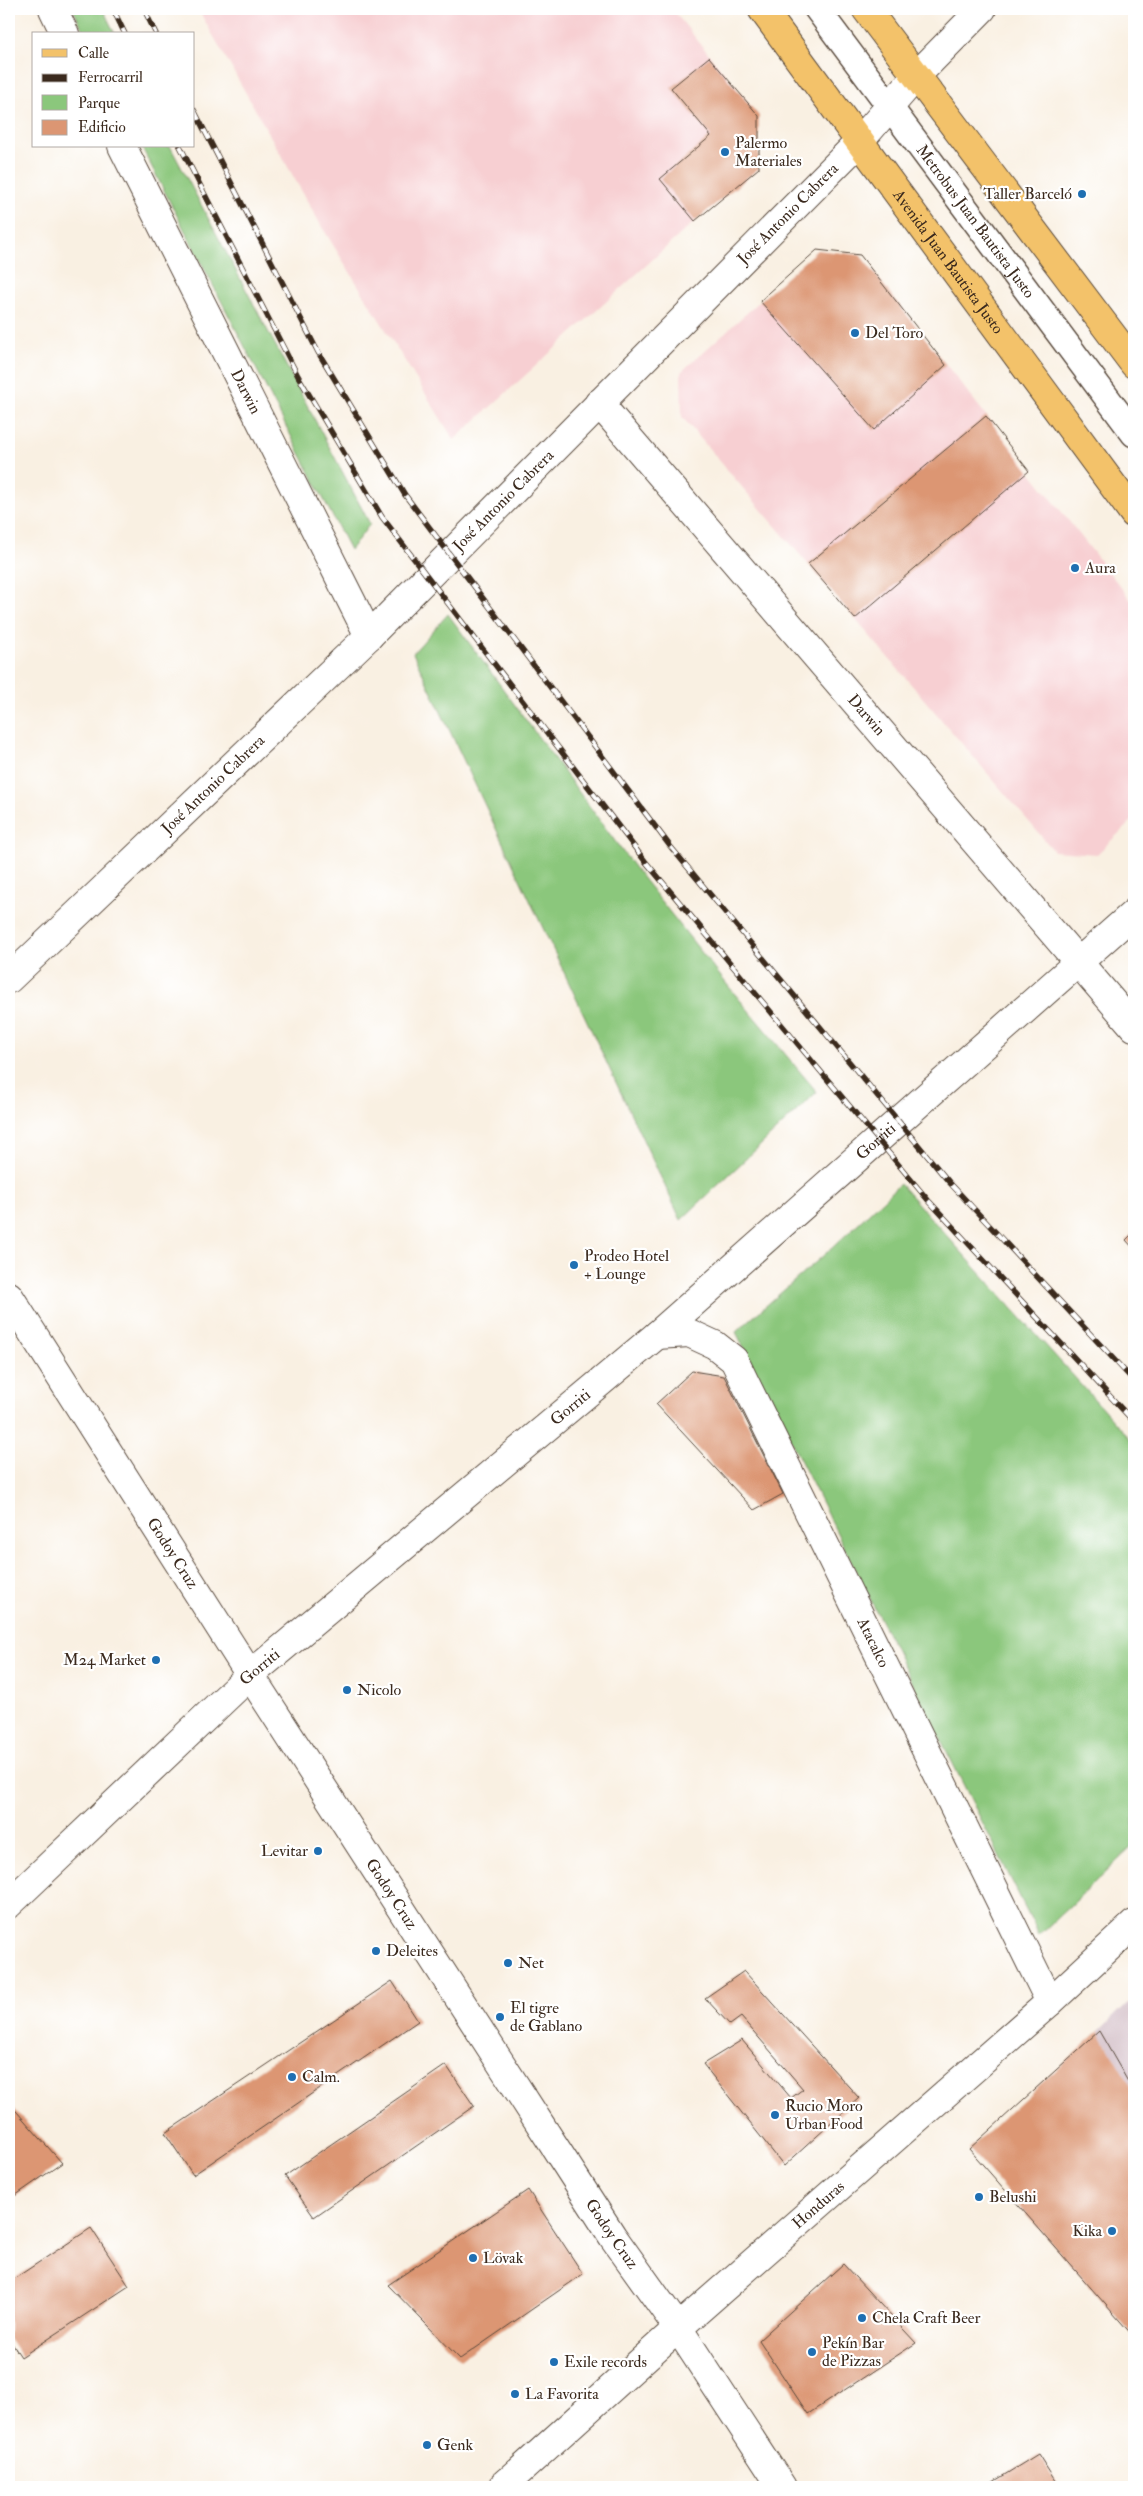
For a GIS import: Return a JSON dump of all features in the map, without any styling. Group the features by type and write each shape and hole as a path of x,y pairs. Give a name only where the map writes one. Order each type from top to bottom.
{"main road":[{"name":"Avenida Juan Bautista Justo","path":"762,9 1134,514"},
{"path":"866,9 1134,364"}],"street":[{"path":"53,9 64,32"},
{"name":"José Antonio Cabrera","path":"9,979 369,636 859,142 917,75 982,9"},
{"name":"Darwin","path":"123,148 369,636"},
{"name":"Darwin","path":"599,403 1134,1027"},
{"name":"Gorriti","path":"9,1904 250,1675 657,1335 1134,912"},
{"name":"Godoy Cruz","path":"9,1296 250,1675 613,2236 678,2328 782,2487"},
{"name":"Atacalco","path":"657,1335 689,1333 715,1345 734,1360 1050,2002"},
{"name":"Honduras","path":"502,2487 678,2328 1050,2002 1134,1924"}],"lane":[{"name":"Metrobus Juan Bautista Justo","path":"817,9 891,105 1134,434"}],"shaded area":[{"path":"198,9 672,9 759,116 759,168 695,221 454,440 322,227"},
{"path":"817,250 860,255 1134,604 1134,819 1097,854 1054,851 682,417 681,372"},
{"path":"1134,1997 1134,2092 1099,2031"}],"green space":[{"path":"73,9 103,9 114,32 84,32"},
{"path":"142,148 171,148 370,524 350,550"},
{"path":"448,614 634,867 729,987 817,1092 681,1220 413,653"},
{"path":"900,1184 1134,1443 1134,1845 1039,1935 736,1332 832,1248"}],"building":[{"name":"Palermo Materiales","path":"709,57 759,116 759,168 695,221 660,179 711,136 671,88"},
{"name":"Del Toro","path":"817,250 860,255 946,365 874,430 760,301"},
{"path":"986,416 1029,471 855,619 808,564"},
{"path":"1134,1232 1134,1249 1126,1240"},
{"path":"692,1371 724,1376 783,1494 754,1510 656,1404"},
{"path":"744,1971 859,2098 784,2166 703,2064 742,2040 791,2098 803,2089 741,2017 730,2025 705,1998"},
{"name":"Calm.","path":"392,1981 418,2021 193,2175 165,2133"},
{"path":"1099,2031 1134,2092 1134,2337 969,2149"},
{"path":"446,2065 474,2106 314,2217 285,2176"},
{"path":"9,2103 62,2163 9,2200"},
{"path":"528,2190 583,2274 460,2359 388,2285"},
{"path":"91,2228 129,2286 21,2357 9,2339 9,2282"},
{"path":"843,2264 916,2343 808,2414 759,2340"},
{"path":"1038,2454 1059,2487 985,2487"}],"railway":[{"path":"113,9 124,32"},
{"path":"144,9 155,32"},
{"path":"195,112 318,352 405,495 670,846 949,1182 1134,1381"},
{"path":"181,148 298,376 382,517 645,861 928,1200 1134,1422"}],"place":[{"name":"Palermo Materiales","path":"725,152"},
{"name":"Taller Barceló","path":"1082,194"},
{"name":"Del Toro","path":"855,333"},
{"name":"Aura","path":"1075,568"},
{"name":"Prodeo Hotel + Lounge","path":"574,1265"},
{"name":"M24 Market","path":"156,1660"},
{"name":"Nicolo","path":"347,1690"},
{"name":"Levitar","path":"318,1851"},
{"name":"Deleites","path":"376,1951"},
{"name":"Net","path":"508,1963"},
{"name":"El tigre de Gablano","path":"500,2017"},
{"name":"Calm.","path":"292,2077"},
{"name":"Rucio Moro Urban Food","path":"775,2115"},
{"name":"Belushi","path":"979,2197"},
{"name":"Kika","path":"1112,2231"},
{"name":"Lövak","path":"473,2258"},
{"name":"Chela Craft Beer","path":"862,2318"},
{"name":"Pekín Bar de Pizzas","path":"812,2352"},
{"name":"Exile records","path":"554,2362"},
{"name":"La Favorita","path":"515,2394"},
{"name":"Genk","path":"427,2445"}]}
